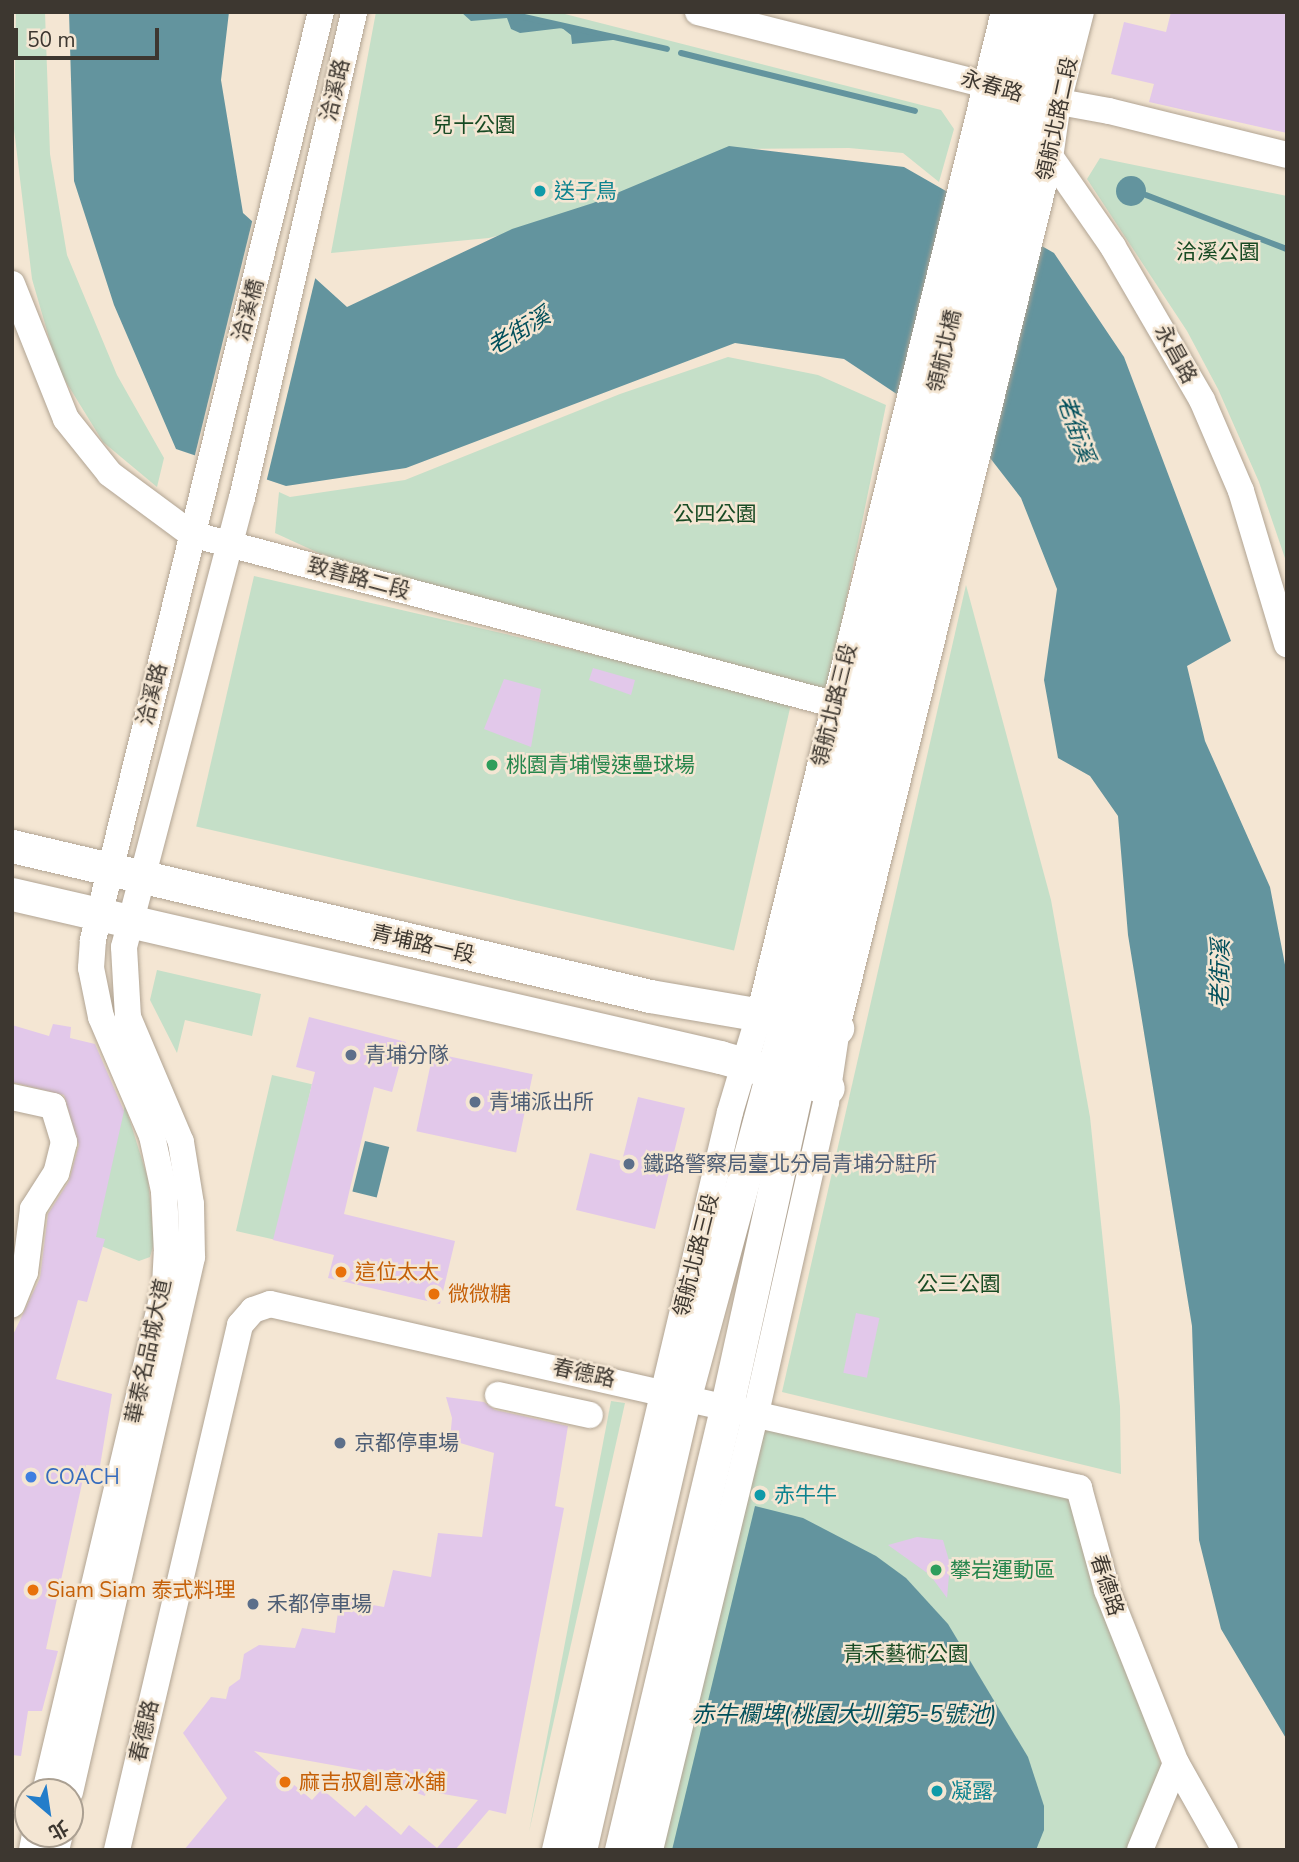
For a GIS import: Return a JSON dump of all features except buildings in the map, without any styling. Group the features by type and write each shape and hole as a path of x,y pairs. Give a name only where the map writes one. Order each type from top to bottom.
{"main road":[{"name":"領航北路二段","path":"1019,221 1025,12"},
{"name":"領航北路二段","path":"972,190 1024,99 1054,12"},
{"name":"領航北橋","path":"921,515 972,190"},
{"name":"領航北橋","path":"921,515 1019,221"},
{"name":"領航北路三段","path":"621,1850 741,1409 786,1076 921,515"},
{"name":"青埔路一段","path":"12,846 650,996 799,1020"},
{"name":"青埔路一段","path":"12,894 786,1076"},
{"name":"領航北路三段","path":"580,1850 674,1394 786,1076"}],"street":[{"name":"洽溪路","path":"290,146 321,12"},
{"name":"洽溪路","path":"317,167 354,12"},
{"name":"永春路","path":"698,12 1024,99 1287,155"},
{"name":"領航北路二段","path":"1004,12 1024,99 1050,158 1019,221"},
{"name":"領航北路二段","path":"1024,99 1081,12"},
{"name":"永昌路","path":"1024,99 1050,158 1114,247 1202,400 1241,491 1287,644"},
{"name":"洽溪橋","path":"205,474 290,146"},
{"name":"洽溪橋","path":"242,498 317,167"},
{"name":"致善路二段","path":"12,284 66,419 110,474 191,534 833,704"},
{"name":"洽溪路","path":"130,921 125,874 205,474"},
{"name":"洽溪路","path":"98,914 125,874 242,498"},
{"name":"領航北路三段","path":"786,1076 799,1020 833,704 921,515"},
{"name":"華泰名品城大道","path":"48,1778 166,1275 164,1191 152,1136 101,1017 91,968 98,914"},
{"name":"華泰名品城大道","path":"73,1778 192,1257 191,1204 181,1142 128,1017 122,968 130,921"},
{"path":"12,1097 53,1106 64,1142 56,1173 33,1209 24,1272 12,1304"},
{"path":"12,1108 44,1115 51,1142 45,1167 23,1208 12,1276"},
{"name":"春德路","path":"117,1850 240,1325 253,1310 270,1304 1079,1488 1107,1590 1176,1763 1225,1850"},
{"name":"領航北路三段","path":"555,1850 674,1394"},
{"path":"498,1395 590,1415"},
{"name":"領航北路三段","path":"650,1850 741,1409"},
{"path":"1140,1850 1176,1763"}],"green space":[{"path":"16,12 45,12 50,154 67,255 117,375 164,458 157,487 103,442 58,369 32,279 14,129"},
{"name":"兒十公園","path":"376,12 557,12 941,110 954,129 939,182 903,153 849,148 730,149 554,221 489,238 331,253"},
{"name":"洽溪公園","path":"1100,158 1287,196 1287,564 1259,482 1218,389 1187,331 1087,179"},
{"name":"公四公園","path":"728,357 818,375 886,405 827,693 358,571 275,533 279,492 290,497 405,480 620,394"},
{"name":"桃園青埔慢速壘球場","path":"254,576 792,700 734,951 196,826"},
{"name":"公三公園","path":"966,585 1051,900 1090,1117 1120,1406 1121,1474 782,1392"},
{"path":"157,970 261,994 252,1036 185,1020 177,1053 150,1000"},
{"path":"272,1075 312,1084 276,1240 236,1231"},
{"path":"125,1105 148,1179 154,1243 150,1257 139,1261 91,1242"},
{"path":"611,1401 625,1403 529,1832"},
{"name":"青禾藝術公園","path":"762,1418 1076,1491 1109,1614 1163,1770 1133,1850 658,1850"}],"water":[{"name":"老街溪","path":"69,12 229,12 221,80 243,213 347,307 512,229 593,203 729,146 904,167 1054,253 1124,357 1231,641 1187,666 1205,741 1270,887 1287,975 1287,1740 1221,1629 1199,1540 1192,1326 1128,935 1118,816 1090,776 1058,758 1044,680 1057,589 1021,498 987,454 844,359 735,343 406,468 286,486 176,449 114,305 74,181"},
{"path":"461,12 502,12 623,39 572,44 571,35 562,28 520,33 511,29 507,18 471,21"},
{"path":"1131,176 1142,180 1146,191 1142,202 1131,206 1120,202 1116,191 1120,180"},
{"path":"365,1141 389,1147 377,1198 352,1191"},
{"name":"赤牛欄埤(桃園大圳第5-5號池)","path":"755,1506 803,1518 876,1556 906,1578 948,1624 1028,1757 1044,1806 1044,1830 1036,1850 672,1850"}],"pier":[{"path":"253,218 316,275 266,483 194,459"}],"waterway":[{"path":"502,12 667,49"},
{"path":"681,53 915,111"},
{"path":"1146,195 1287,249"}],"place":[{"name":"送子鳥","path":"540,191"},
{"name":"桃園青埔慢速壘球場","path":"492,765"},
{"name":"青埔分隊","path":"351,1055"},
{"name":"青埔派出所","path":"475,1102"},
{"name":"鐵路警察局臺北分局青埔分駐所","path":"629,1164"},
{"name":"這位太太","path":"341,1272"},
{"name":"微微糖","path":"434,1294"},
{"name":"京都停車場","path":"340,1443"},
{"name":"COACH","path":"31,1477"},
{"name":"赤牛牛","path":"760,1495"},
{"name":"攀岩運動區","path":"936,1570"},
{"name":"Siam Siam 泰式料理","path":"33,1590"},
{"name":"禾都停車場","path":"253,1604"},
{"name":"麻吉叔創意冰舖","path":"285,1782"},
{"name":"凝露","path":"937,1791"}]}
